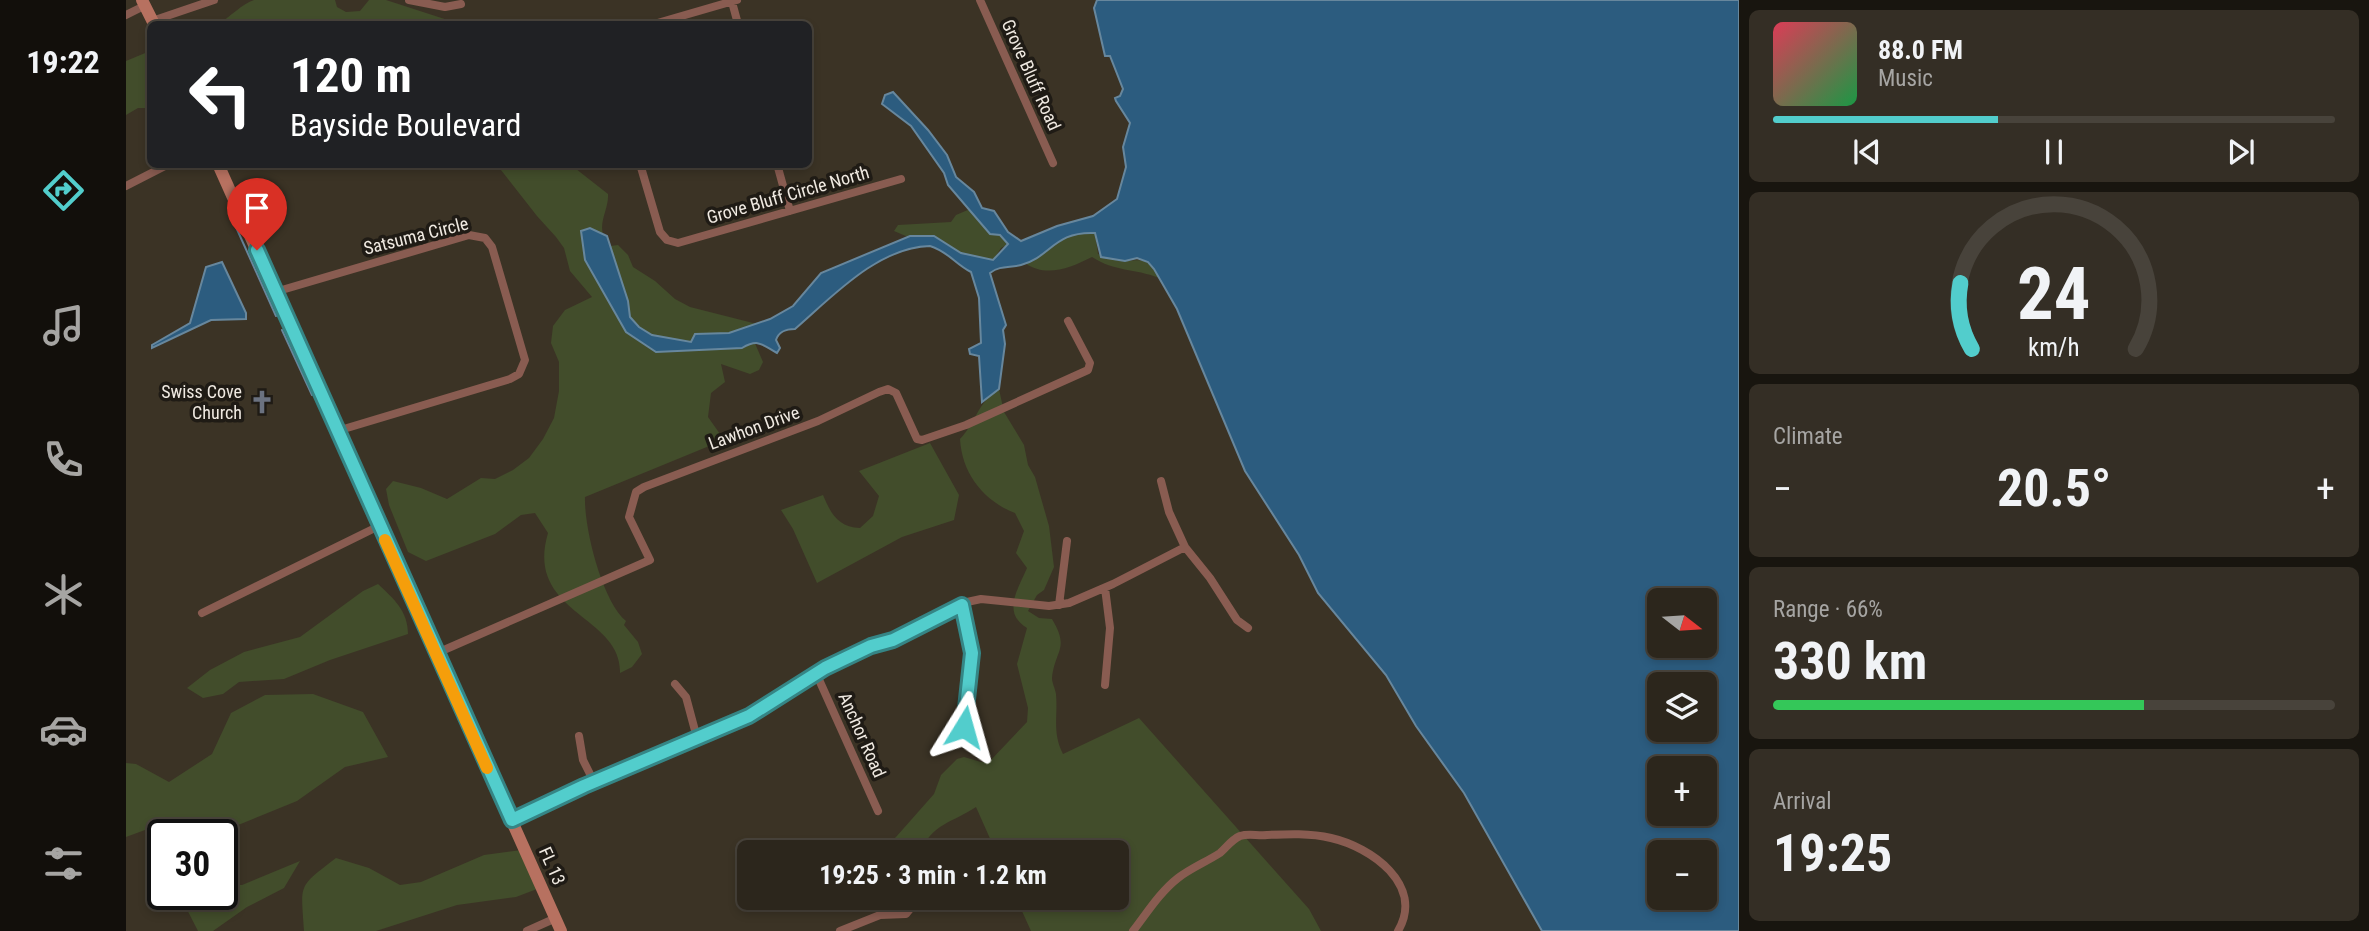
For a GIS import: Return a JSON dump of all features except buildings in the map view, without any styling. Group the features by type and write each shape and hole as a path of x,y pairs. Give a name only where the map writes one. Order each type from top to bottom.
{"main road":[{"path":"143,3 152,21"},
{"name":"FL 13","path":"220,168 559,925"}],"street":[{"path":"158,21 214,0"},
{"path":"409,0 445,7 461,4"},
{"name":"Grove Bluff Road","path":"980,0 1053,163"},
{"path":"665,21 735,1 738,21"},
{"path":"126,15 143,3"},
{"path":"126,186 161,168"},
{"name":"Grove Bluff Circle North","path":"641,168 660,232 667,240 684,242 901,178"},
{"path":"778,168 790,211"},
{"name":"Satsuma Circle","path":"275,292 468,235 480,235 492,247 525,360 519,373 510,379 337,431"},
{"name":"Lawhon Drive","path":"437,653 650,560 629,517 636,492 644,487 818,421 884,390 896,393 917,439 922,440 966,425 1088,370 1090,363 1069,321"},
{"path":"1161,481 1169,512 1185,547 1210,578 1237,620 1248,628"},
{"path":"202,613 379,526"},
{"path":"1059,606 1067,541"},
{"path":"512,820 749,716 847,656 905,635 962,605 981,599 1059,606 1105,587 1185,547"},
{"path":"1105,587 1110,628 1105,685"},
{"path":"962,605 972,653 964,727"},
{"name":"Anchor Road","path":"816,673 878,811"},
{"path":"675,684 686,697 698,738"},
{"path":"579,736 583,760 594,782"},
{"path":"1133,931 1171,885 1223,851 1231,841 1250,834 1328,837 1364,852 1391,872 1402,888 1406,908 1398,931"},
{"path":"839,931 880,915 906,914 909,910"},
{"path":"527,931 559,925"}],"green space":[{"path":"254,0 335,0 337,7 346,12 360,11 369,0 386,0 451,21 222,21"},
{"path":"147,52 147,108 138,108 126,115 126,61"},
{"path":"499,168 575,168 608,194 602,224 603,234 590,228 585,260 626,332 656,352 742,348 754,341 763,362 759,370 750,374 721,364 725,382 711,393 708,417 720,434 719,442 585,497 591,545 602,581 609,598 626,621 624,625 638,642 642,654 632,667 620,673 616,654 606,638 561,598 549,581 544,560 548,533 535,513 521,515 495,534 426,561 408,552 389,505 386,489 393,481 421,488 447,499 481,478 495,479 513,470 529,458 543,439 554,418 559,391 559,362 551,343 553,326 565,310 592,297 570,271 564,248"},
{"path":"970,209 990,234 1000,235 1009,244 1001,248 993,260 961,253 934,236 908,237 894,231 898,225 951,222 956,215"},
{"path":"1079,232 1095,233 1098,254 1120,261 1146,262 1159,278 1117,268 1092,257 1067,268 1050,271 1033,268 1025,263 1066,236"},
{"path":"618,245 628,255 633,267 655,281 675,299 690,307 757,324 729,333 696,334 691,342 652,335 630,317 628,301 610,246"},
{"path":"999,389 1004,412 1024,445 1049,526 1054,567 1044,590 1037,595 1028,611 1039,618 1052,619 1060,637 1060,649 1052,678 1056,694 1056,731 1063,754 1139,718 1309,909 1321,931 1031,931 1021,910 1129,910 1129,840 991,840 976,807 937,829 927,840 892,840 934,794 941,775 957,759 964,757 981,762 990,761 1027,722 1028,708 1017,664 1027,628 1019,622 1013,607 1027,568 1016,553 1024,531 1015,513 985,494 970,475 960,439 992,394"},
{"path":"930,443 959,495 954,520 902,537 817,583 793,529 781,510 823,495 836,518 846,525 860,528 873,516 879,496 859,471"},
{"path":"378,584 403,612 408,634 330,660 284,679 239,682 223,694 203,698 187,688 210,670 244,652 300,637 363,591"},
{"path":"313,694 363,712 388,757 345,767 297,801 238,825 238,819 147,819 147,834 145,830 126,837 126,763 136,764 169,782 212,754 231,713 265,695"},
{"path":"522,850 537,889 516,897 457,905 376,931 304,931 304,888 314,875 336,858 369,868 400,885 421,882 484,855"},
{"path":"300,861 284,888 247,907 213,931 198,931 187,910 238,910 238,885"}],"water":[{"path":"1097,0 1739,0 1739,931 1542,931 1464,793 1416,726 1386,675 1318,593 1299,555 1245,471 1177,309 1148,262 1137,258 1125,261 1101,257 1095,233 1081,233 1061,240 1031,261 990,273 1006,325 1003,330 1005,344 999,389 982,402 979,356 970,354 969,349 981,343 979,298 971,272 942,251 930,246 892,255 874,264 840,289 795,329 781,333 776,340 780,348 777,353 757,343 742,348 656,352 626,332 585,260 581,231 590,228 607,236 628,301 630,317 652,335 691,342 695,334 729,333 770,319 793,306 821,273 910,236 934,236 961,253 993,260 1008,244 1000,235 990,234 948,185 944,173 911,126 882,104 885,95 893,92 928,130 947,155 956,177 974,192 982,208 994,211 1008,232 1021,241 1057,226 1093,216 1117,199 1126,167 1123,147 1130,123 1116,101 1115,98 1120,96 1123,89 1110,56 1105,56 1094,8"},
{"path":"222,262 246,313 246,319 211,320 152,348 152,345 190,323 206,267"}],"waterway":[{"path":"231,216 276,316"},
{"path":"282,330 312,395"}],"slow traffic":[{"path":"385,540 487,768"}],"place":[{"name":"Swiss Cove Church","path":"262,402"}],"route":[{"path":"257,250 405,586 512,820 584,786 749,716 847,656 893,640 962,605 972,653 964,727"}]}
